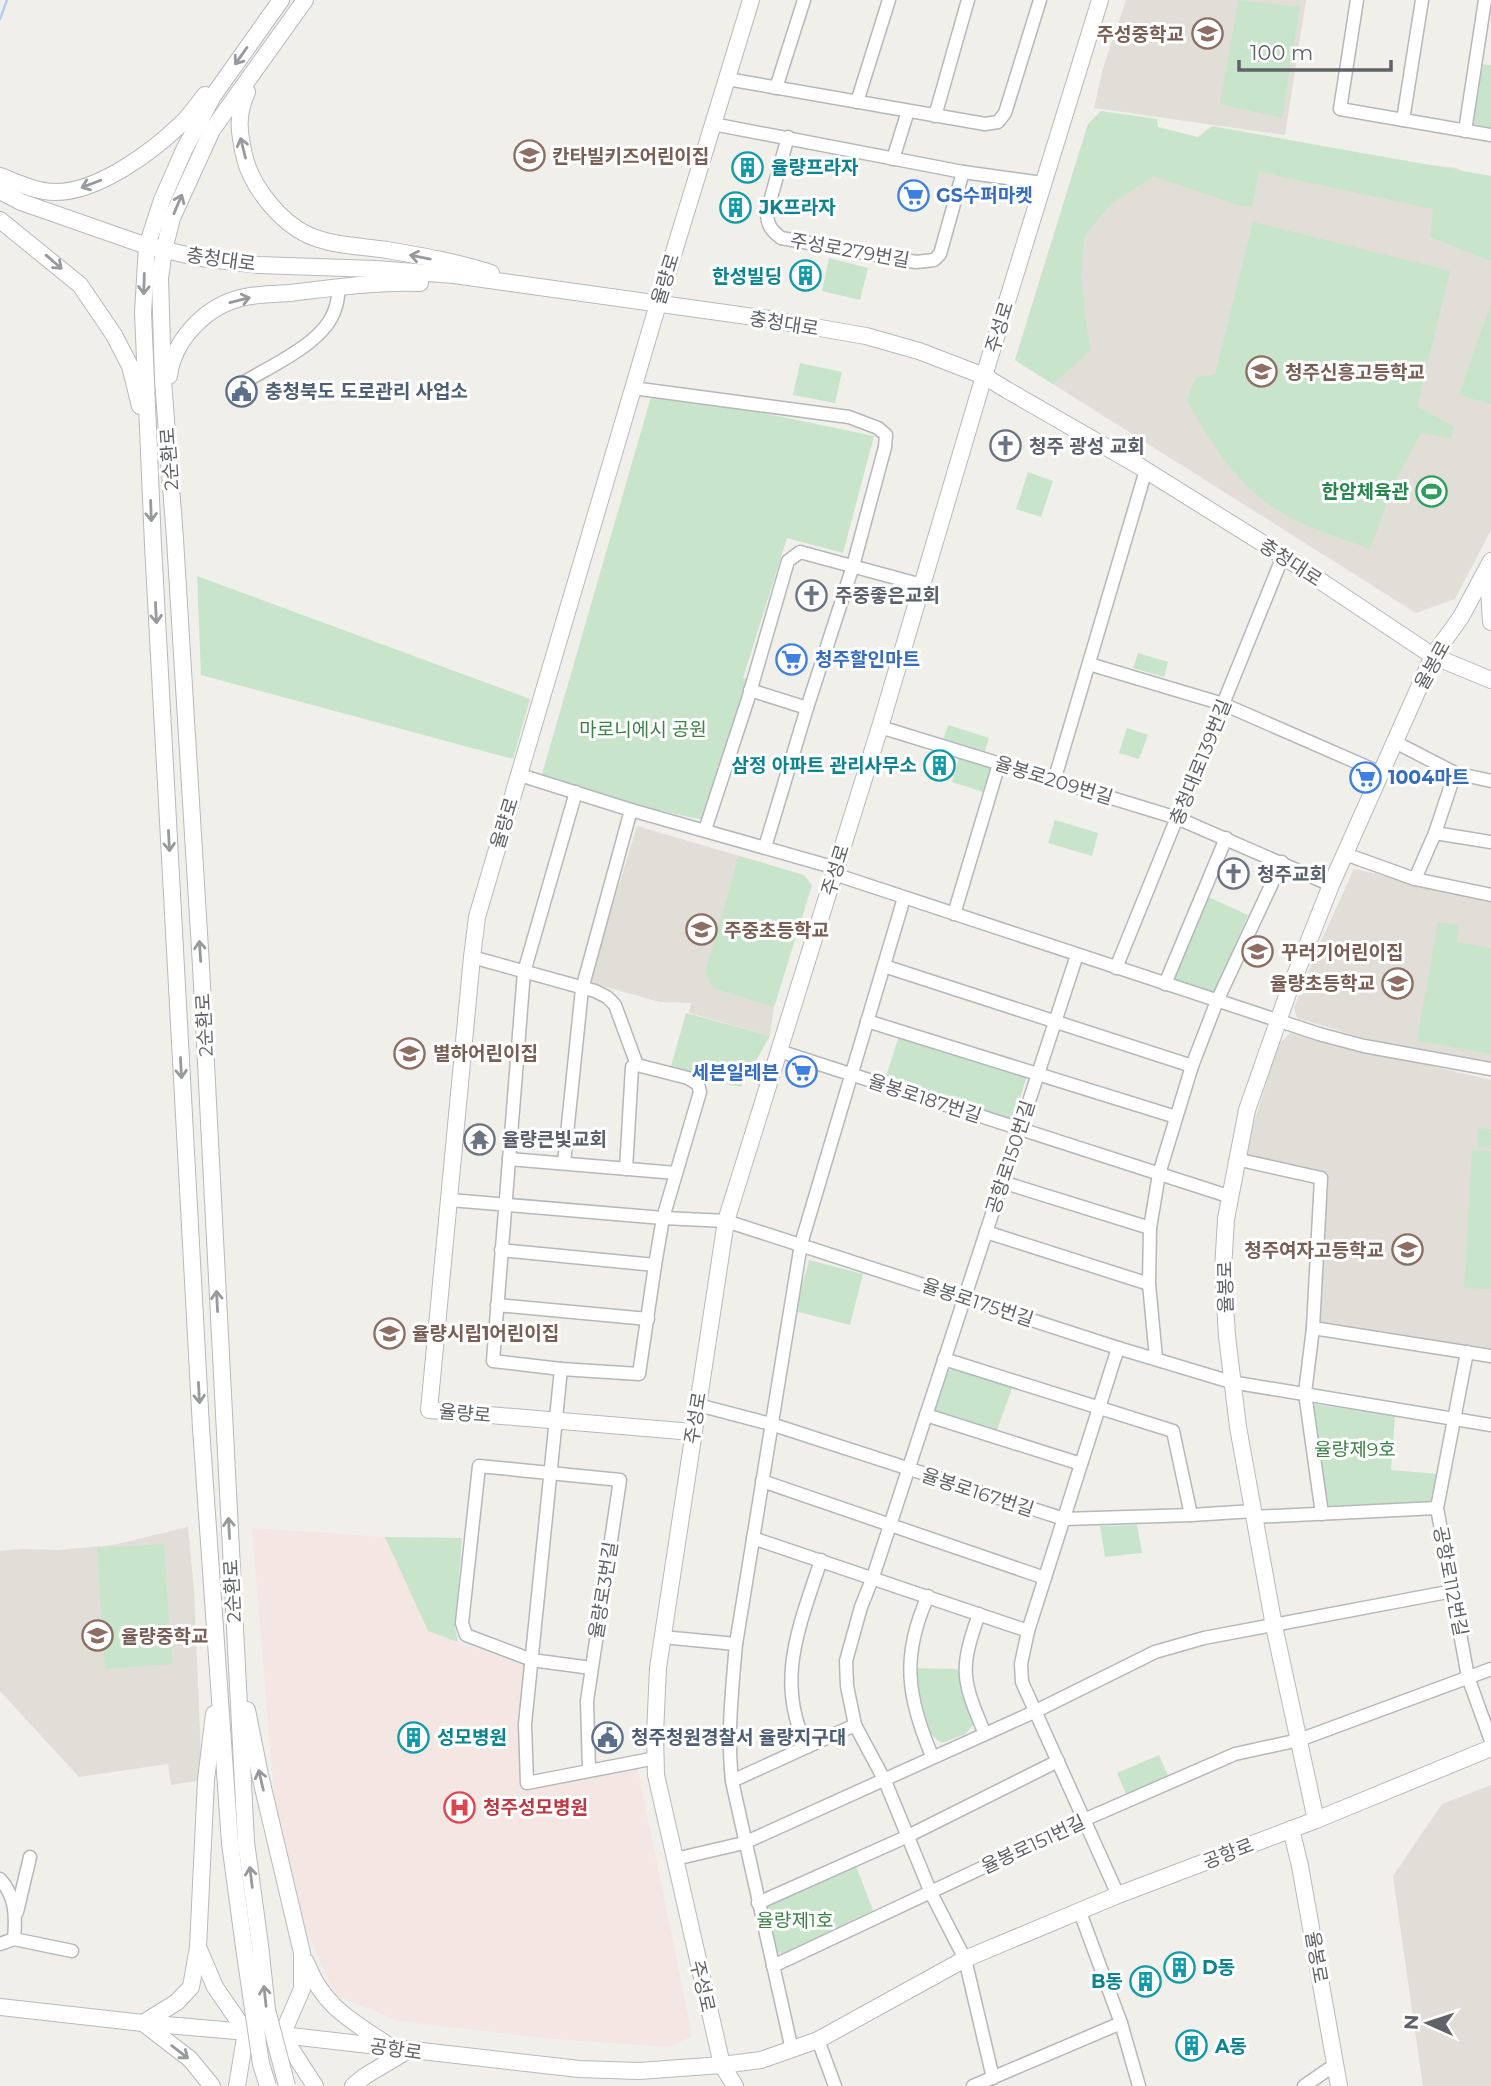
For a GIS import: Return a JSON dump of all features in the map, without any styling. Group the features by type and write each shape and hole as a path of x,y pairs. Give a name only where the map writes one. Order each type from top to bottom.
{"street":[{"name":"2순환로","path":"281,0 222,84 184,150 162,200 147,246 143,313 186,1170 230,1843 267,2010 287,2086"},
{"name":"2순환로","path":"268,2086 261,2064 252,1946 201,966 165,406 160,278 172,218 207,139 305,0"},
{"name":"율량로","path":"693,1432 429,1410 471,957 478,917 499,838 751,0"},
{"path":"776,88 804,0"},
{"path":"857,102 888,0"},
{"path":"935,116 968,0"},
{"path":"727,79 985,124 998,122 1005,113 1040,0"},
{"name":"주성로","path":"735,2086 722,2065 656,1774 658,1668 726,1221 880,727 984,376 1100,0"},
{"path":"1357,0 1340,110 1491,135"},
{"path":"1403,120 1422,0"},
{"path":"1465,131 1485,0"},
{"path":"264,56 240,108 238,130 250,176 272,207 306,234 331,243 466,265 533,287"},
{"path":"0,176 36,190 57,192 84,187 119,172 158,143 182,124 205,95 222,84"},
{"path":"893,159 908,111"},
{"path":"713,124 963,172 1044,183"},
{"name":"주성로279번길","path":"788,137 767,212 767,223 781,238 916,262 934,260 940,254 963,172"},
{"name":"충청대로","path":"0,191 21,202 147,246 201,258 258,265 454,275 866,337 919,351 984,376 1146,470 1283,556 1433,656 1491,680"},
{"path":"0,220 80,285 114,335 130,366 149,451"},
{"path":"165,406 170,361 184,336 216,308 237,299 405,282 533,287"},
{"path":"241,384 314,340 327,326 335,309 339,287"},
{"path":"633,388 849,417 878,428 886,435 853,566 765,848"},
{"path":"1054,781 1146,470"},
{"path":"705,830 788,561 800,552 922,585"},
{"name":"충청대로139번길","path":"1116,968 1283,556"},
{"path":"1491,562 1491,622"},
{"name":"율봉로","path":"1316,1820 1274,1626 1231,1382 1223,1270 1228,1196 1247,1110 1331,885 1433,656 1461,617 1491,562"},
{"path":"1089,664 1223,704 1381,773"},
{"path":"750,690 807,708"},
{"name":"율봉로209번길","path":"880,727 1177,818 1331,885"},
{"path":"1395,742 1455,773 1491,781"},
{"path":"954,914 999,764"},
{"path":"1415,878 1435,833 1455,773"},
{"path":"520,775 765,848 904,898 1278,1021 1364,1046 1491,1069"},
{"path":"576,792 524,972 492,1361 639,1374 663,1219 700,1092 694,1080 638,1065 632,1067 626,1169"},
{"path":"564,1163 582,989 631,810"},
{"path":"1435,833 1491,842"},
{"path":"1164,984 1226,838"},
{"path":"1345,854 1415,878 1491,895"},
{"path":"1156,1358 1149,1284 1150,1228 1159,1174 1192,1066 1217,1001 1282,862"},
{"name":"율봉로187번길","path":"801,1244 904,898"},
{"name":"공항로150번길","path":"965,1959 931,1893 885,1781 855,1726 847,1686 846,1661 861,1608 1077,955"},
{"path":"471,957 595,991 612,1000 638,1065"},
{"path":"884,966 1192,1066"},
{"path":"867,1021 1176,1117"},
{"name":"율봉로187번길","path":"779,1051 1228,1196"},
{"path":"509,1159 676,1173"},
{"path":"1236,1159 1321,1178 1313,1328 1305,1393 1322,1514"},
{"path":"1002,1182 1150,1228"},
{"name":"율봉로175번길","path":"450,1200 663,1219 726,1221 1231,1382 1491,1425"},
{"path":"986,1232 1149,1284"},
{"path":"792,2050 744,1843 732,1781 729,1727 736,1644 801,1244"},
{"path":"501,1250 655,1265"},
{"path":"497,1305 648,1320"},
{"path":"1313,1328 1491,1356"},
{"path":"1118,1348 1028,1630 1021,1664 1022,1682 1034,1712 1086,1819 1118,1895"},
{"name":"공항로112번길","path":"1466,1352 1437,1508 1468,1677 1491,1741"},
{"path":"944,1359 1173,1431 1191,1516"},
{"path":"561,1369 525,1724 527,1783 656,1758"},
{"name":"율봉로167번길","path":"698,1405 771,1424 1064,1519 1322,1514 1437,1508"},
{"path":"926,1415 1081,1464"},
{"path":"550,1474 479,1466 462,1623 466,1635 532,1660 591,1668"},
{"name":"율량로3번길","path":"550,1474 620,1480 587,1701 589,1770"},
{"path":"762,1481 1045,1578"},
{"path":"753,1538 1028,1630"},
{"path":"807,1747 798,1729 791,1700 790,1674 794,1647 821,1560"},
{"path":"675,1859 744,1843 1034,1712 1155,1652 1204,1639 1453,1591"},
{"path":"928,1596 912,1638 910,1677 914,1707 932,1756"},
{"path":"979,1614 969,1643 964,1670 968,1691 985,1734"},
{"path":"663,1637 736,1644"},
{"path":"235,1648 260,1774 302,1953 313,1982 328,2003 399,2049 353,2086"},
{"name":"율봉로151번길","path":"773,1966 1086,1819 1235,1754 1299,1740 1491,1669"},
{"path":"212,2086 190,2059 143,2023 177,2002 191,1987 198,1947 206,1780 219,1677"},
{"path":"732,1781 855,1726"},
{"name":"공항로","path":"0,2007 282,2035 579,2069 639,2071 761,2060 818,2040 965,1959 1118,1895 1316,1820 1491,1748"},
{"path":"758,1903 906,1837 1058,1761"},
{"name":"율봉로","path":"1291,1829 1339,2086"},
{"path":"15,1939 16,1915 30,1857"},
{"path":"0,1879 9,1889 16,1915"},
{"path":"1080,1912 1121,2022 1139,2086"},
{"path":"0,1944 15,1939 72,1951"},
{"path":"198,1947 215,1987 246,2032 237,2086"},
{"path":"302,1953 302,1989 282,2035 315,2086"},
{"path":"965,1959 993,2078"},
{"path":"973,2086 1121,2022"},
{"path":"818,2040 835,2086"},
{"path":"1304,2086 1336,2064"}],"shaded area":[{"name":"주성중학교","path":"1126,0 1306,0 1285,135 1094,108 1103,68"},
{"name":"청주신흥고등학교","path":"1088,124 1456,168 1466,173 1491,231 1491,530 1455,599 1416,613 1015,360"},
{"name":"주중초등학교","path":"637,826 804,875 812,885 774,1007 770,1036 689,1013 691,1003 660,1002 595,984 590,980"},
{"name":"율량초등학교","path":"1354,869 1491,900 1491,1063 1381,1043 1297,1018 1294,1008"},
{"name":"청주여자고등학교","path":"1290,1033 1491,1080 1491,1353 1319,1324 1326,1175 1244,1155 1278,1045"},
{"name":"율량중학교","path":"188,1527 194,1590 202,1780 171,1785 168,1764 79,1777 0,1691 0,1551 113,1545"},
{"name":"청주성모병원","path":"252,1528 385,1537 428,1631 526,1666 527,1783 636,1761 692,2036 669,2047 553,2039 399,2021 335,1995 306,1930 277,1831"},
{"path":"1491,1785 1491,2086 1423,2086 1393,1876 1442,1804"}],"green space":[{"path":"1238,0 1300,7 1282,118 1220,104"},
{"path":"1479,64 1491,65 1491,132 1472,129"},
{"path":"1101,111 1157,119 1158,127 1198,137 1212,126 1491,176 1491,261 1430,237 1433,209 1259,172 1252,207 1237,205 1154,176 1112,203 1084,236 1081,279 1090,351 1053,384 1015,360 1088,124"},
{"path":"1253,222 1450,271 1417,407 1454,426 1451,438 1421,433 1395,482 1370,549 1299,522 1272,507 1229,466 1206,434 1187,400 1196,377 1215,375"},
{"path":"829,258 868,268 860,300 822,291"},
{"path":"1491,303 1491,404 1459,395"},
{"path":"800,363 842,372 835,403 793,395"},
{"name":"마로니에시 공원","path":"653,390 874,436 843,553 787,538 743,678 747,679 703,820 576,792 540,781"},
{"path":"1028,472 1053,481 1041,517 1016,509"},
{"path":"197,576 530,699 513,759 201,675"},
{"path":"1138,653 1168,662 1164,677 1133,668"},
{"path":"948,725 989,738 984,754 943,740"},
{"path":"1127,728 1148,735 1139,759 1119,753"},
{"path":"960,755 994,766 986,793 952,782"},
{"path":"1055,820 1098,833 1092,856 1048,843"},
{"path":"739,856 804,875 812,885 774,1007 713,988 705,973"},
{"path":"1206,896 1248,915 1214,994 1170,980"},
{"path":"1438,922 1459,925 1457,942 1491,948 1491,1054 1417,1041"},
{"path":"686,1013 770,1036 741,1087 669,1073"},
{"path":"899,1036 1027,1076 1013,1120 885,1080"},
{"path":"1478,1128 1491,1129 1491,1148 1477,1147"},
{"path":"1472,1150 1491,1151 1491,1289 1464,1288"},
{"path":"809,1260 863,1274 850,1325 795,1311"},
{"path":"956,1368 1012,1388 996,1433 937,1412 935,1407 948,1371"},
{"name":"율량제9호","path":"1315,1404 1395,1416 1391,1470 1438,1474 1434,1502 1327,1509 1310,1408"},
{"path":"1137,1525 1142,1553 1105,1557 1100,1526"},
{"path":"385,1537 462,1538 455,1627 458,1642 428,1631"},
{"path":"164,1544 172,1664 105,1669 97,1548"},
{"path":"915,1668 959,1669 964,1699 975,1723 965,1734 942,1743 934,1737 920,1710"},
{"path":"1159,1755 1168,1776 1126,1794 1117,1773"},
{"name":"율량제1호","path":"856,1866 874,1913 784,1955 774,1951 763,1905"}],"waterway":[{"path":"0,19 7,0"}],"place":[{"name":"주성중학교","path":"1207,34"},
{"name":"칸타빌키즈어린이집","path":"529,156"},
{"name":"율량프라자","path":"748,167"},
{"name":"GS수퍼마켓","path":"913,195"},
{"name":"JK프라자","path":"736,207"},
{"name":"한성빌딩","path":"805,276"},
{"name":"청주신흥고등학교","path":"1262,372"},
{"name":"충청북도 도로관리 사업소","path":"242,391"},
{"name":"청주 광성 교회","path":"1006,446"},
{"name":"한암체육관","path":"1432,491"},
{"name":"주중좋은교회","path":"812,595"},
{"name":"청주할인마트","path":"792,659"},
{"name":"삼정 아파트 관리사무소","path":"940,765"},
{"name":"1004마트","path":"1365,777"},
{"name":"청주교회","path":"1234,874"},
{"name":"주중초등학교","path":"701,930"},
{"name":"꾸러기어린이집","path":"1258,952"},
{"name":"율량초등학교","path":"1398,983"},
{"name":"별하어린이집","path":"410,1053"},
{"name":"세븐일레븐","path":"802,1072"},
{"name":"율량큰빛교회","path":"479,1139"},
{"name":"청주여자고등학교","path":"1407,1250"},
{"name":"율량시립1어린이집","path":"389,1333"},
{"name":"율량중학교","path":"98,1636"},
{"name":"성모병원","path":"414,1737"},
{"name":"청주청원경찰서 율량지구대","path":"608,1737"},
{"name":"청주성모병원","path":"460,1807"},
{"name":"D동","path":"1179,1967"},
{"name":"B동","path":"1146,1981"},
{"name":"A동","path":"1192,2046"}]}
